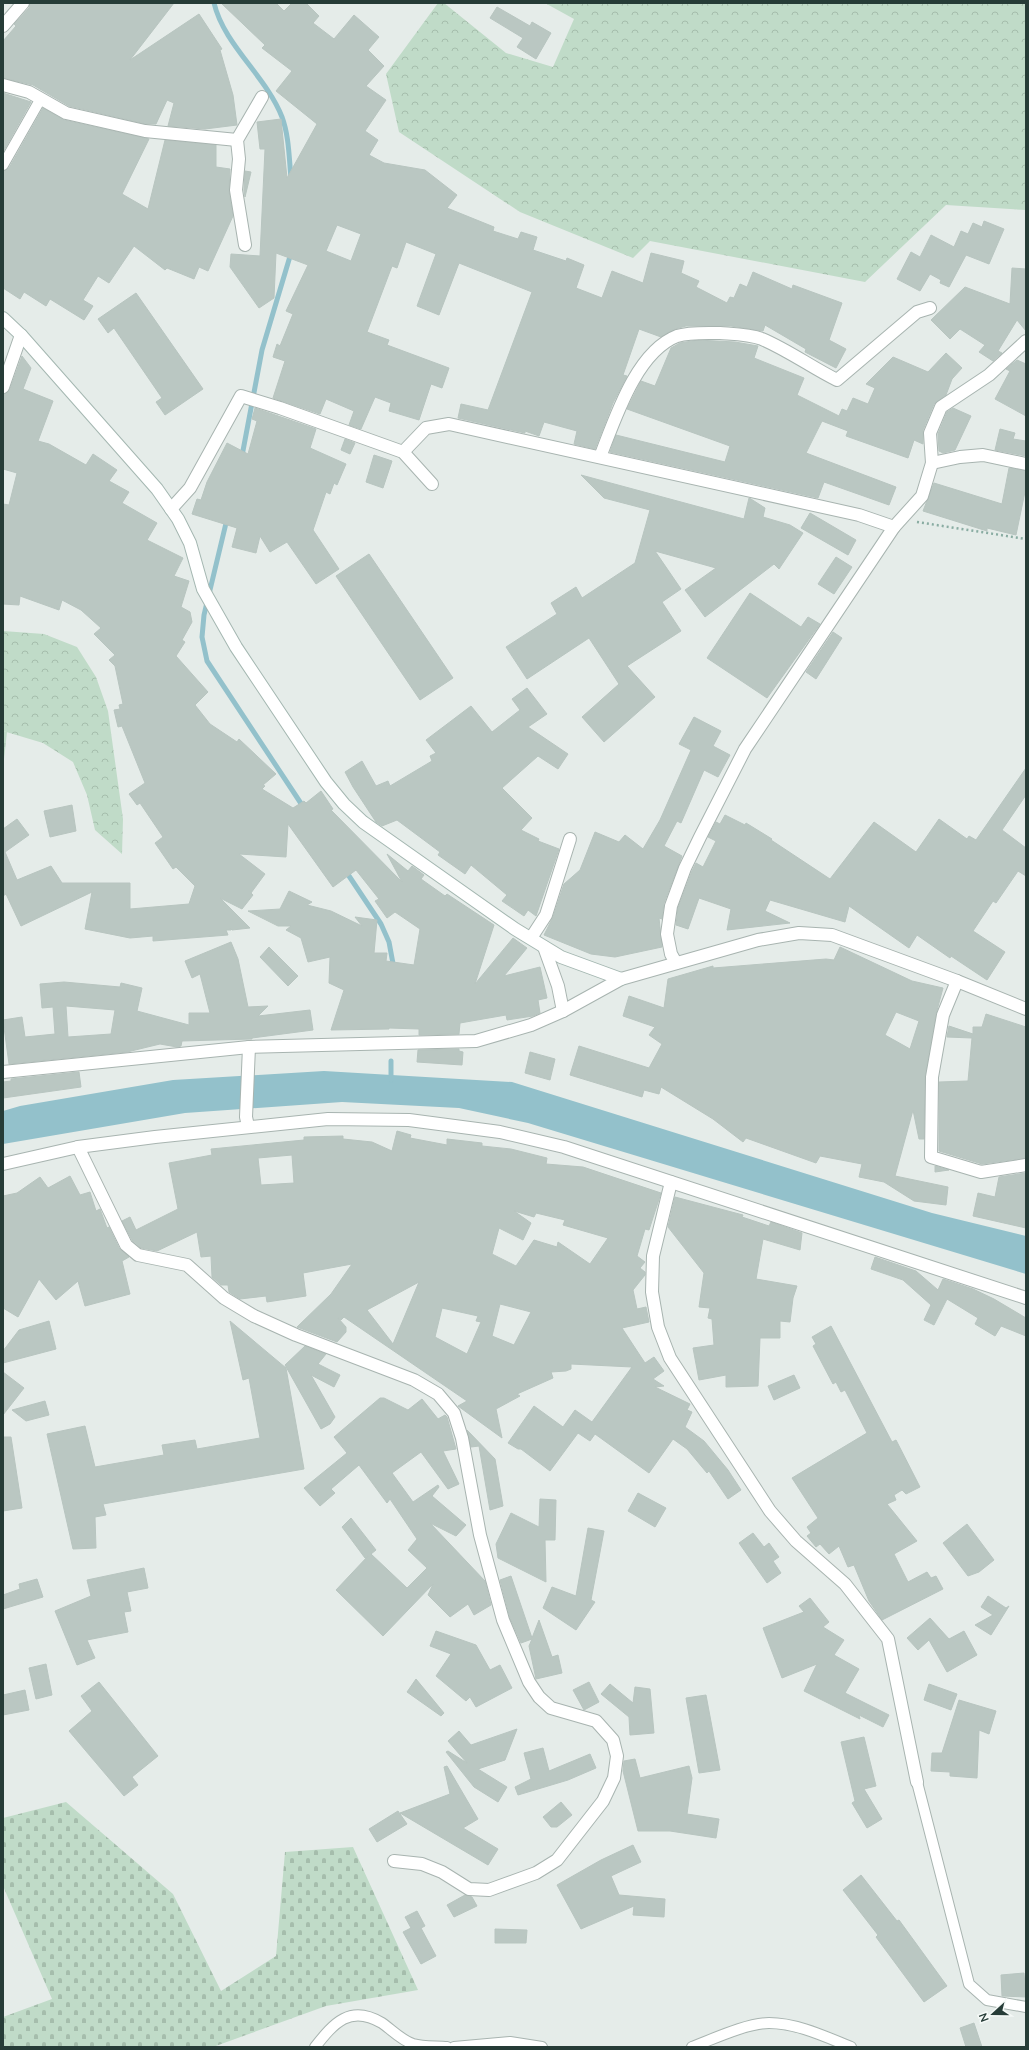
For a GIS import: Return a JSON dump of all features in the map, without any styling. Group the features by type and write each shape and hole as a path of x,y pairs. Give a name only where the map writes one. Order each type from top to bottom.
{"street":[{"path":"3,26 23,3"},
{"path":"3,85 29,92 40,100 66,113 145,131 237,140"},
{"path":"246,245 236,190 239,159 237,140 262,97"},
{"path":"600,457 616,415 639,370 656,350 677,336 710,333 739,334 761,338 837,380 917,312 930,308"},
{"path":"3,318 21,335 157,489 171,509 190,543 203,589 214,609 303,748 344,804 363,822 382,836 515,929 561,957 621,979"},
{"path":"3,387 21,335"},
{"path":"676,963 670,954 667,934 671,906 685,868 745,749 898,522 922,496 932,463 930,433 942,407 989,375 1026,342"},
{"path":"171,509 190,488 241,396 404,452 432,484"},
{"path":"404,452 426,428 449,424 859,515 898,522"},
{"path":"932,463 960,457 983,455 1026,464"},
{"path":"531,938 546,915 570,839"},
{"path":"3,1072 249,1053 476,1041 531,1025 563,1011 621,979 758,940 799,933 832,935 957,981 1026,1009"},
{"path":"544,947 558,986 563,1011"},
{"path":"957,981 943,1015 932,1077 931,1157 981,1172 1026,1164"},
{"path":"247,1121 249,1053"},
{"path":"3,1164 78,1147 247,1121 328,1119 409,1120 500,1132 564,1147 1026,1298"},
{"path":"78,1147 126,1245 138,1255 187,1266 224,1298 254,1316 296,1335 414,1380 438,1394 454,1412 462,1438 480,1535 503,1620 529,1682 539,1697 551,1708 596,1721 613,1740 617,1756 614,1778 603,1801 558,1860 536,1873 489,1890 469,1889 442,1872 422,1864 394,1860"},
{"path":"671,1182 653,1256 652,1292 658,1327 670,1358 770,1511 796,1541 845,1584 888,1639 918,1782"}],"lane":[{"path":"3,166 40,100"},
{"path":"918,1782 969,1984 987,2000 1026,2007"},
{"path":"315,2047 337,2022 352,2015 366,2016 381,2023 413,2044 447,2047"},
{"path":"692,2047 737,2030 767,2023 787,2024 852,2047"},
{"path":"454,2047 510,2042 542,2047"}],"path":[{"path":"898,522 1026,539"}],"green space":[{"path":"438,3 444,3 506,53 553,67 574,19 545,3 1026,3 1026,210 946,205 865,282 650,241 633,258 520,212 399,132 386,74"},
{"path":"3,631 44,634 77,647 96,677 108,711 123,819 122,854 95,830 87,795 73,762 43,743 3,731"},
{"path":"3,731 7,732 3,768"},
{"path":"66,1802 173,1894 221,1991 276,1956 285,1852 353,1847 418,1990 326,2006 213,2047 3,2047 3,2017 52,1999 3,1886 3,1818"}],"water":[{"path":"324,1071 512,1082 932,1213 1026,1236 1026,1274 528,1123 459,1108 342,1102 185,1113 3,1144 3,1111 20,1106 173,1080"}],"building":[{"path":"30,3 174,3 130,60 199,14 222,49 220,50 233,95 237,125 205,129 168,126 174,103 167,100 156,124 146,124 69,106 33,85 3,78 3,41 16,26 14,24 29,8"},
{"path":"221,3 276,3 284,11 292,3 306,3 319,16 313,23 334,39 354,15 379,37 368,50 384,66 366,86 386,100 365,131 378,140 369,155 384,163 425,170 457,195 447,208 494,227 493,231 518,239 521,232 537,237 533,250 566,261 567,258 584,265 576,288 602,298 612,271 643,283 651,253 684,261 681,273 699,281 696,287 727,303 730,297 734,298 740,284 747,287 753,272 792,289 793,285 842,303 829,340 846,349 836,368 805,352 806,349 765,325 763,331 731,326 686,326 675,329 661,337 639,329 623,375 627,376 613,403 595,449 574,444 577,431 544,422 539,436 525,431 525,433 458,418 461,404 488,410 532,292 459,263 439,315 417,306 436,254 406,242 397,268 392,266 367,332 389,340 387,345 449,368 442,388 431,384 419,420 389,411 391,403 375,397 361,429 349,425 354,411 326,399 320,414 273,398 285,361 273,357 277,344 280,346 293,314 286,311 308,265 276,253 274,298 259,308 230,267 231,254 260,256 265,149 260,149 257,122 281,119 287,178 317,124 276,91 292,71 262,48 265,45","holes":["337,225 361,234 351,261 326,251"]},
{"path":"497,7 530,26 532,22 551,33 536,59 517,47 523,38 490,18"},
{"path":"3,93 31,102 3,152"},
{"path":"43,108 64,120 149,139 122,194 148,209 165,140 216,145 216,167 230,169 229,191 233,216 208,271 199,267 194,279 167,268 165,270 134,246 109,283 98,276 83,300 93,306 84,320 50,299 46,306 24,292 20,299 3,288 3,171 9,168"},
{"path":"245,171 251,172 245,197 244,190"},
{"path":"984,221 1004,229 989,264 966,255 949,287 940,283 941,280 930,274 920,291 897,279 911,252 920,257 931,235 954,247 961,231 968,234 973,223 982,227"},
{"path":"1012,268 1026,269 1026,331 1017,320 998,351 1002,353 993,361 979,352 985,345 960,329 950,339 931,320 965,287 1010,304"},
{"path":"136,293 203,389 165,415 156,402 162,398 114,328 108,333 98,319"},
{"path":"698,340 735,342 758,346 754,358 804,378 797,395 839,416 842,409 847,411 853,398 868,404 875,388 866,384 893,357 928,372 946,353 962,368 952,379 946,395 934,404 923,430 923,444 914,440 908,458 846,436 848,431 822,421 806,453 896,487 889,505 824,482 818,498 610,452 616,435 725,462 730,446 627,409 641,381 655,386 671,348 680,343"},
{"path":"22,356 31,368 23,389 53,401 38,441 49,444 86,465 93,454 117,470 109,481 129,492 122,503 157,523 147,540 183,558 174,576 189,581 181,607 190,612 192,622 182,640 185,642 176,656 208,692 195,705 210,724 237,742 239,739 276,774 263,785 265,786 262,789 293,808 304,801 306,803 321,791 333,809 331,810 402,882 387,854 408,871 412,866 424,875 421,879 445,896 447,894 494,925 475,984 513,938 527,948 504,976 540,967 547,998 538,1000 540,1013 533,1016 507,1020 506,1015 460,1023 459,1034 419,1035 419,1029 389,1028 331,1030 344,990 329,983 330,957 308,962 301,938 286,930 291,926 278,926 248,911 280,909 289,891 312,902 307,905 331,911 362,926 355,917 377,920 374,953 387,953 386,961 414,965 420,929 395,912 387,918 375,901 379,899 356,870 333,887 288,824 286,857 239,854 265,874 251,893 253,895 242,909 220,898 250,928 232,930 230,928 231,930 226,930 228,935 153,941 153,936 130,938 85,929 92,892 21,926 6,894 3,896 3,829 17,819 29,835 5,852 17,880 51,866 62,883 130,883 130,909 189,904 195,886 176,867 173,869 155,843 163,837 140,803 137,805 129,794 145,783 122,726 118,727 114,710 120,709 119,705 123,704 115,666 109,660 115,655 94,634 101,628 81,610 62,600 59,610 20,596 19,605 3,604 3,504 9,505 17,473 3,469 3,394 10,389"},
{"path":"1017,360 1026,364 1026,416 995,399 1010,371 1006,369"},
{"path":"255,408 316,429 310,448 346,464 337,485 334,483 330,494 326,492 313,530 339,569 316,584 287,542 270,552 260,536 256,553 232,547 237,528 192,514 197,499 201,500 207,482 227,443 248,454 257,421 252,419"},
{"path":"953,408 971,416 955,450 943,453 939,451 938,434 947,412"},
{"path":"1000,429 1015,433 1013,439 1026,441 1026,456 995,450"},
{"path":"345,439 355,443 350,454 341,450"},
{"path":"374,455 392,461 383,488 366,482"},
{"path":"1009,468 1026,471 1026,487 1016,535 987,528 987,531 923,511 934,483 1002,504"},
{"path":"581,475 744,519 749,498 765,508 763,517 790,525 803,533 779,569 774,564 705,617 685,590 716,568 655,551 681,589 662,602 681,631 627,666 655,697 604,742 582,717 619,684 589,638 527,679 506,647 557,614 551,603 576,587 582,598 635,563 650,510 604,498"},
{"path":"810,513 856,540 848,555 801,528"},
{"path":"369,554 453,678 420,700 336,576"},
{"path":"836,557 852,567 834,594 818,584"},
{"path":"750,593 801,627 808,617 820,624 767,698 707,658"},
{"path":"833,632 842,638 816,679 806,672"},
{"path":"527,688 547,714 528,727 568,754 558,769 538,756 502,788 532,818 521,830 539,839 538,841 559,849 536,916 528,910 524,916 502,901 507,895 471,865 465,874 438,855 440,852 397,820 382,826 376,822 345,772 362,761 376,786 388,781 390,786 432,761 430,756 436,753 426,740 471,706 492,732 520,710 512,699"},
{"path":"694,717 721,731 713,746 730,755 718,777 704,770 681,823 677,821 664,846 682,856 664,903 662,919 659,918 662,947 615,957 591,954 544,935 553,917 564,884 580,870 595,832 619,842 625,835 643,849 660,820 691,750 679,744"},
{"path":"1026,768 1026,795 1002,830 1026,848 1026,876 1018,871 996,903 993,901 973,931 1005,952 987,980 951,956 950,958 917,935 909,948 849,906 845,922 770,900 765,911 790,923 727,930 731,909 699,898 688,929 676,925 678,908 692,871 696,863 703,867 716,841 708,837 716,822 720,824 725,815 745,825 746,823 830,879 874,822 916,852 939,819 967,839 969,836 976,840"},
{"path":"72,805 76,831 50,837 44,811"},
{"path":"231,942 238,959 248,1007 268,1006 258,1016 310,1010 313,1030 252,1039 182,1041 181,1046 177,1047 160,1044 127,1052 9,1064 3,1020 22,1017 25,1037 55,1034 53,1007 42,1008 40,984 64,982 120,987 121,983 142,988 137,1011 189,1025 189,1013 210,1013 200,974 192,978 185,961","holes":["66,1006 115,1010 111,1034 68,1037"]},
{"path":"269,947 298,976 288,986 260,957"},
{"path":"840,947 912,981 943,988 936,1014 925,1076 924,1139 919,1139 913,1110 895,1176 948,1187 946,1205 914,1201 884,1182 859,1177 862,1164 820,1156 816,1163 746,1138 743,1142 713,1119 661,1087 659,1094 644,1090 642,1097 570,1075 579,1046 649,1068 662,1044 649,1035 655,1027 623,1016 629,996 664,1008 668,979 713,966 713,968 826,959 834,960","holes":["896,1012 919,1021 910,1049 885,1035"]},
{"path":"986,1014 1026,1027 1026,1158 982,1164 939,1151 939,1082 968,1081 972,1038 947,1037 949,1026 973,1034 973,1027 982,1027"},
{"path":"459,1049 459,1051 463,1052 462,1065 417,1062 418,1050"},
{"path":"530,1052 555,1059 550,1080 525,1073"},
{"path":"79,1072 81,1087 3,1098 3,1082 11,1081 11,1079"},
{"path":"397,1131 411,1135 410,1138 447,1145 447,1139 482,1143 482,1146 511,1149 547,1158 546,1164 583,1167 661,1193 649,1230 645,1229 637,1256 645,1262 640,1268 645,1272 645,1275 633,1290 637,1309 646,1307 649,1322 622,1328 645,1363 654,1357 664,1371 653,1379 664,1386 655,1387 690,1404 687,1410 692,1412 685,1427 704,1441 728,1470 741,1490 728,1499 709,1471 707,1473 687,1449 673,1439 649,1473 595,1434 590,1441 578,1433 550,1471 521,1449 518,1449 508,1443 534,1406 563,1427 575,1410 592,1422 632,1367 571,1364 571,1369 566,1371 551,1372 553,1378 517,1394 520,1396 496,1409 502,1438 458,1406 467,1401 344,1317 341,1320 338,1318 346,1327 346,1332 337,1342 297,1327 331,1294 352,1264 303,1273 306,1296 267,1302 266,1296 240,1299 229,1292 228,1285 221,1285 212,1277 211,1256 201,1257 197,1232 157,1251 141,1248 132,1240 122,1221 130,1217 136,1230 178,1209 169,1163 212,1155 211,1149 304,1140 304,1137 343,1136 343,1139 372,1142 392,1151","holes":["292,1155 294,1183 261,1185 258,1158","514,1211 534,1217 536,1213 565,1220 563,1225 608,1238 590,1264 558,1242 557,1247 534,1240 516,1266 492,1254 499,1228 523,1240 531,1223","419,1282 393,1344 367,1310","500,1304 531,1312 514,1345 492,1336","442,1308 478,1316 476,1321 481,1322 467,1354 435,1337"]},
{"path":"935,1166 949,1170 935,1172"},
{"path":"1026,1173 1026,1228 973,1216 978,1193 995,1197 999,1177"},
{"path":"70,1176 80,1195 90,1192 96,1211 100,1209 107,1228 109,1227 119,1248 129,1257 122,1261 130,1294 85,1306 78,1281 56,1300 39,1279 18,1317 3,1308 3,1196 17,1193 40,1177 48,1188"},
{"path":"675,1197 743,1215 742,1217 769,1226 771,1222 802,1233 800,1250 763,1239 756,1279 797,1286 793,1298 790,1322 780,1321 780,1338 760,1338 758,1386 726,1387 726,1375 699,1380 693,1348 714,1345 712,1319 708,1318 710,1308 699,1307 704,1273 668,1227"},
{"path":"875,1257 916,1271 938,1290 943,1279 973,1289 994,1299 1026,1318 1026,1336 1001,1326 995,1336 975,1324 978,1318 947,1299 934,1325 924,1320 931,1305 903,1280 871,1269"},
{"path":"49,1321 56,1349 3,1363 3,1351 19,1330"},
{"path":"230,1321 286,1368 304,1469 103,1504 106,1515 95,1517 96,1548 73,1549 47,1434 85,1426 95,1467 164,1455 162,1445 195,1440 197,1449 260,1438 249,1378 243,1380"},
{"path":"831,1326 892,1442 896,1440 920,1487 906,1494 902,1490 894,1495 896,1500 887,1504 917,1541 894,1554 908,1582 927,1572 931,1578 936,1576 943,1589 882,1620 869,1601 854,1565 848,1567 839,1546 829,1554 820,1544 816,1547 807,1536 811,1533 807,1527 818,1518 792,1478 867,1433 845,1390 841,1392 836,1382 833,1384 813,1346 816,1344 812,1337"},
{"path":"305,1346 326,1354 318,1364 340,1375 334,1387 311,1375 335,1417 330,1424 321,1429 285,1365"},
{"path":"3,1372 24,1388 3,1415"},
{"path":"794,1375 800,1388 774,1400 768,1386"},
{"path":"380,1398 384,1398 408,1410 422,1399 438,1419 445,1415 447,1417 456,1449 443,1451 459,1484 448,1489 421,1452 392,1473 413,1502 438,1485 439,1487 432,1496 466,1525 456,1536 430,1523 485,1581 491,1605 474,1615 468,1604 450,1617 428,1595 433,1584 383,1636 336,1590 368,1556 365,1558 342,1527 351,1518 376,1550 371,1554 407,1588 427,1568 408,1550 417,1539 390,1499 387,1503 359,1465 331,1489 335,1493 320,1506 304,1488 347,1453 334,1437"},
{"path":"45,1401 49,1415 26,1421 12,1410"},
{"path":"467,1430 495,1459 503,1506 490,1510 479,1446 471,1447"},
{"path":"3,1437 11,1437 22,1508 3,1511"},
{"path":"638,1493 666,1508 655,1527 628,1511"},
{"path":"540,1499 556,1500 555,1540 545,1540 546,1582 498,1558 496,1544 511,1513 539,1527"},
{"path":"967,1524 994,1560 979,1572 968,1576 943,1543"},
{"path":"588,1528 604,1531 591,1600 595,1602 576,1630 543,1608 552,1587 576,1596"},
{"path":"753,1533 764,1547 769,1543 779,1557 773,1561 781,1573 767,1583 739,1543"},
{"path":"144,1568 148,1588 127,1592 131,1611 124,1612 128,1632 87,1640 95,1658 77,1665 55,1611 91,1596 87,1580"},
{"path":"511,1576 532,1638 539,1620 552,1657 558,1655 562,1673 536,1679 529,1646 532,1639 521,1643 510,1618 500,1580"},
{"path":"37,1579 43,1597 3,1609 3,1595 20,1589 19,1584"},
{"path":"988,1596 1006,1608 1009,1606 991,1635 975,1625 993,1615 981,1607"},
{"path":"810,1598 829,1622 823,1627 844,1640 834,1655 859,1669 845,1693 889,1715 883,1727 859,1715 860,1719 804,1691 817,1664 782,1678 763,1628 804,1612 799,1606"},
{"path":"930,1618 949,1639 964,1631 977,1655 947,1672 929,1640 918,1650 907,1638"},
{"path":"436,1631 476,1645 490,1670 500,1665 512,1688 476,1707 470,1697 466,1701 436,1676 451,1654 430,1646"},
{"path":"46,1664 52,1695 36,1699 29,1668"},
{"path":"416,1679 444,1713 441,1716 407,1692"},
{"path":"99,1682 158,1756 132,1777 138,1785 124,1796 69,1731 92,1711 81,1696"},
{"path":"589,1682 599,1702 584,1710 573,1690"},
{"path":"610,1684 633,1703 635,1687 650,1689 654,1733 630,1735 629,1717 601,1694"},
{"path":"929,1684 957,1694 951,1710 924,1700"},
{"path":"25,1690 29,1710 3,1715 3,1695"},
{"path":"706,1695 720,1770 699,1773 686,1698"},
{"path":"959,1700 996,1711 989,1734 979,1730 977,1778 950,1776 950,1772 931,1771 932,1753 942,1753"},
{"path":"517,1729 505,1760 478,1769 507,1787 498,1802 474,1787 446,1752 448,1751 467,1763 448,1741 459,1731 471,1745"},
{"path":"864,1737 876,1786 864,1789 882,1819 867,1828 852,1803 855,1801 841,1742"},
{"path":"543,1748 549,1771 590,1754 596,1768 568,1780 518,1795 515,1787 531,1779 524,1753"},
{"path":"635,1759 640,1778 689,1766 692,1778 687,1814 719,1819 716,1838 670,1831 638,1831 623,1771 624,1761"},
{"path":"447,1766 478,1819 463,1828 498,1849 488,1865 400,1813 450,1794 444,1767"},
{"path":"561,1802 572,1815 557,1827 551,1827 543,1817"},
{"path":"398,1811 407,1824 377,1842 369,1829"},
{"path":"633,1845 641,1862 611,1876 619,1895 665,1899 664,1917 633,1915 634,1906 581,1929 557,1885 601,1860"},
{"path":"861,1875 897,1921 899,1920 947,1986 924,2002 876,1937 878,1935 843,1890"},
{"path":"465,1895 472,1897 477,1906 454,1917 447,1905"},
{"path":"417,1911 425,1926 421,1928 436,1956 421,1964 403,1932 411,1928 405,1917"},
{"path":"495,1929 527,1930 526,1943 495,1943"},
{"path":"1024,1973 1026,1997 1002,1996 1001,1975"},
{"path":"974,2023 982,2047 966,2047 960,2028"}],"waterway":[{"path":"214,3 219,18 227,33 266,88 282,117 287,139 291,178"},
{"path":"242,456 262,350 291,253"},
{"path":"227,519 204,615 202,637 207,661 304,808"},
{"path":"345,870 381,924 389,942 394,969"},
{"path":"391,1061 391,1080"}]}
